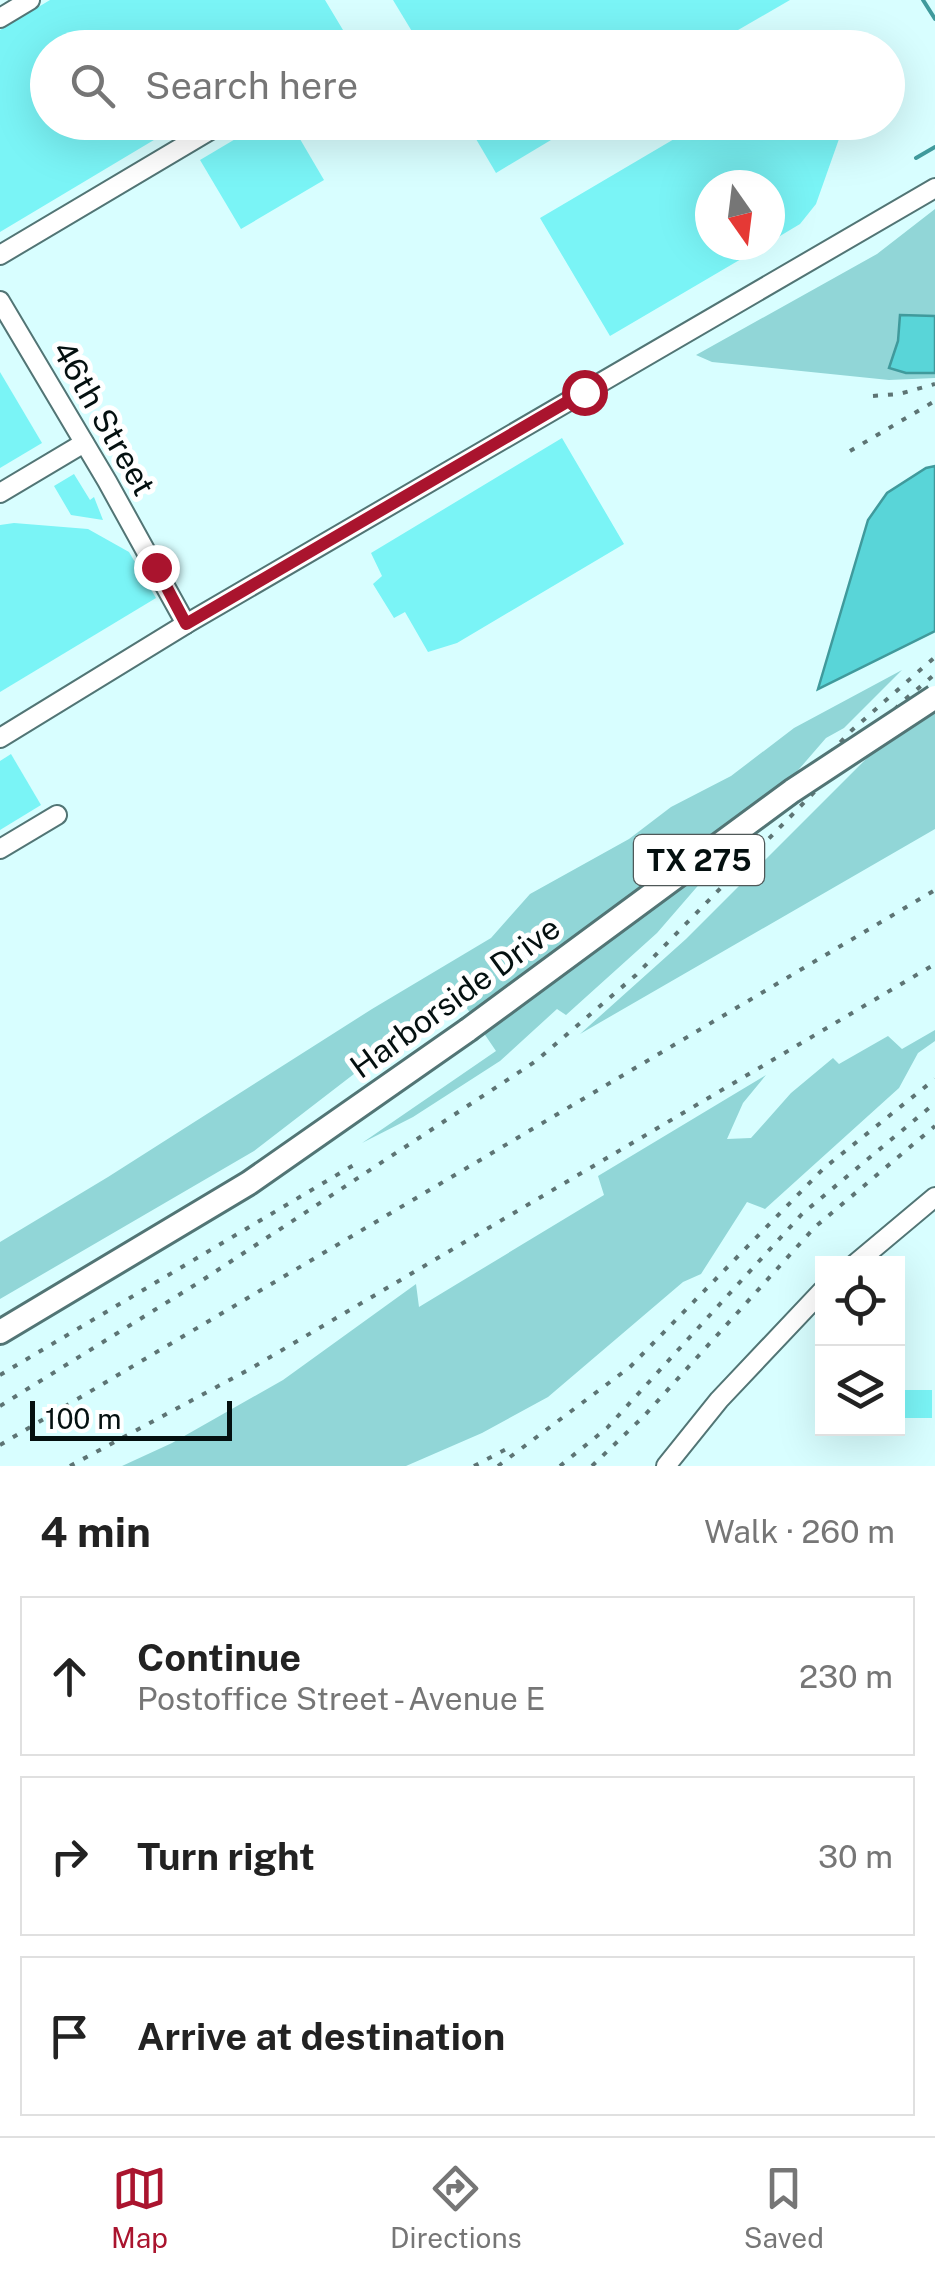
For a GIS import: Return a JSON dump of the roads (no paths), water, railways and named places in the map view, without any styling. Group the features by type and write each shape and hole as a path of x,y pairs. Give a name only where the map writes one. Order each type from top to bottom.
{"main road":[{"name":"Harborside Drive","path":"0,1332 249,1183 468,1030 792,791 935,697"}],"street":[{"path":"0,18 30,0"},
{"path":"0,255 194,140"},
{"path":"4,730 935,188"},
{"name":"46th Street","path":"0,301 186,624"},
{"path":"0,493 84,443"},
{"path":"0,849 57,815"},
{"path":"865,1256 935,1197"},
{"path":"666,1466 719,1400 815,1299"}],"waterway":[{"path":"923,0 935,19"},
{"path":"916,158 935,147"}],"railway":[{"path":"873,396 935,384"},
{"path":"850,451 935,401"},
{"path":"789,797 851,731 935,657"},
{"path":"0,1406 198,1283 536,1061 636,975 902,702 935,674"},
{"path":"0,1445 935,890"},
{"path":"70,1466 250,1369 935,964"},
{"path":"498,1466 630,1367 823,1169 935,1079"},
{"path":"560,1466 607,1428 802,1214 935,1103"},
{"path":"592,1466 644,1416 815,1227 935,1126"},
{"path":"0,1375 357,1163"},
{"path":"474,1466 510,1447"}]}
